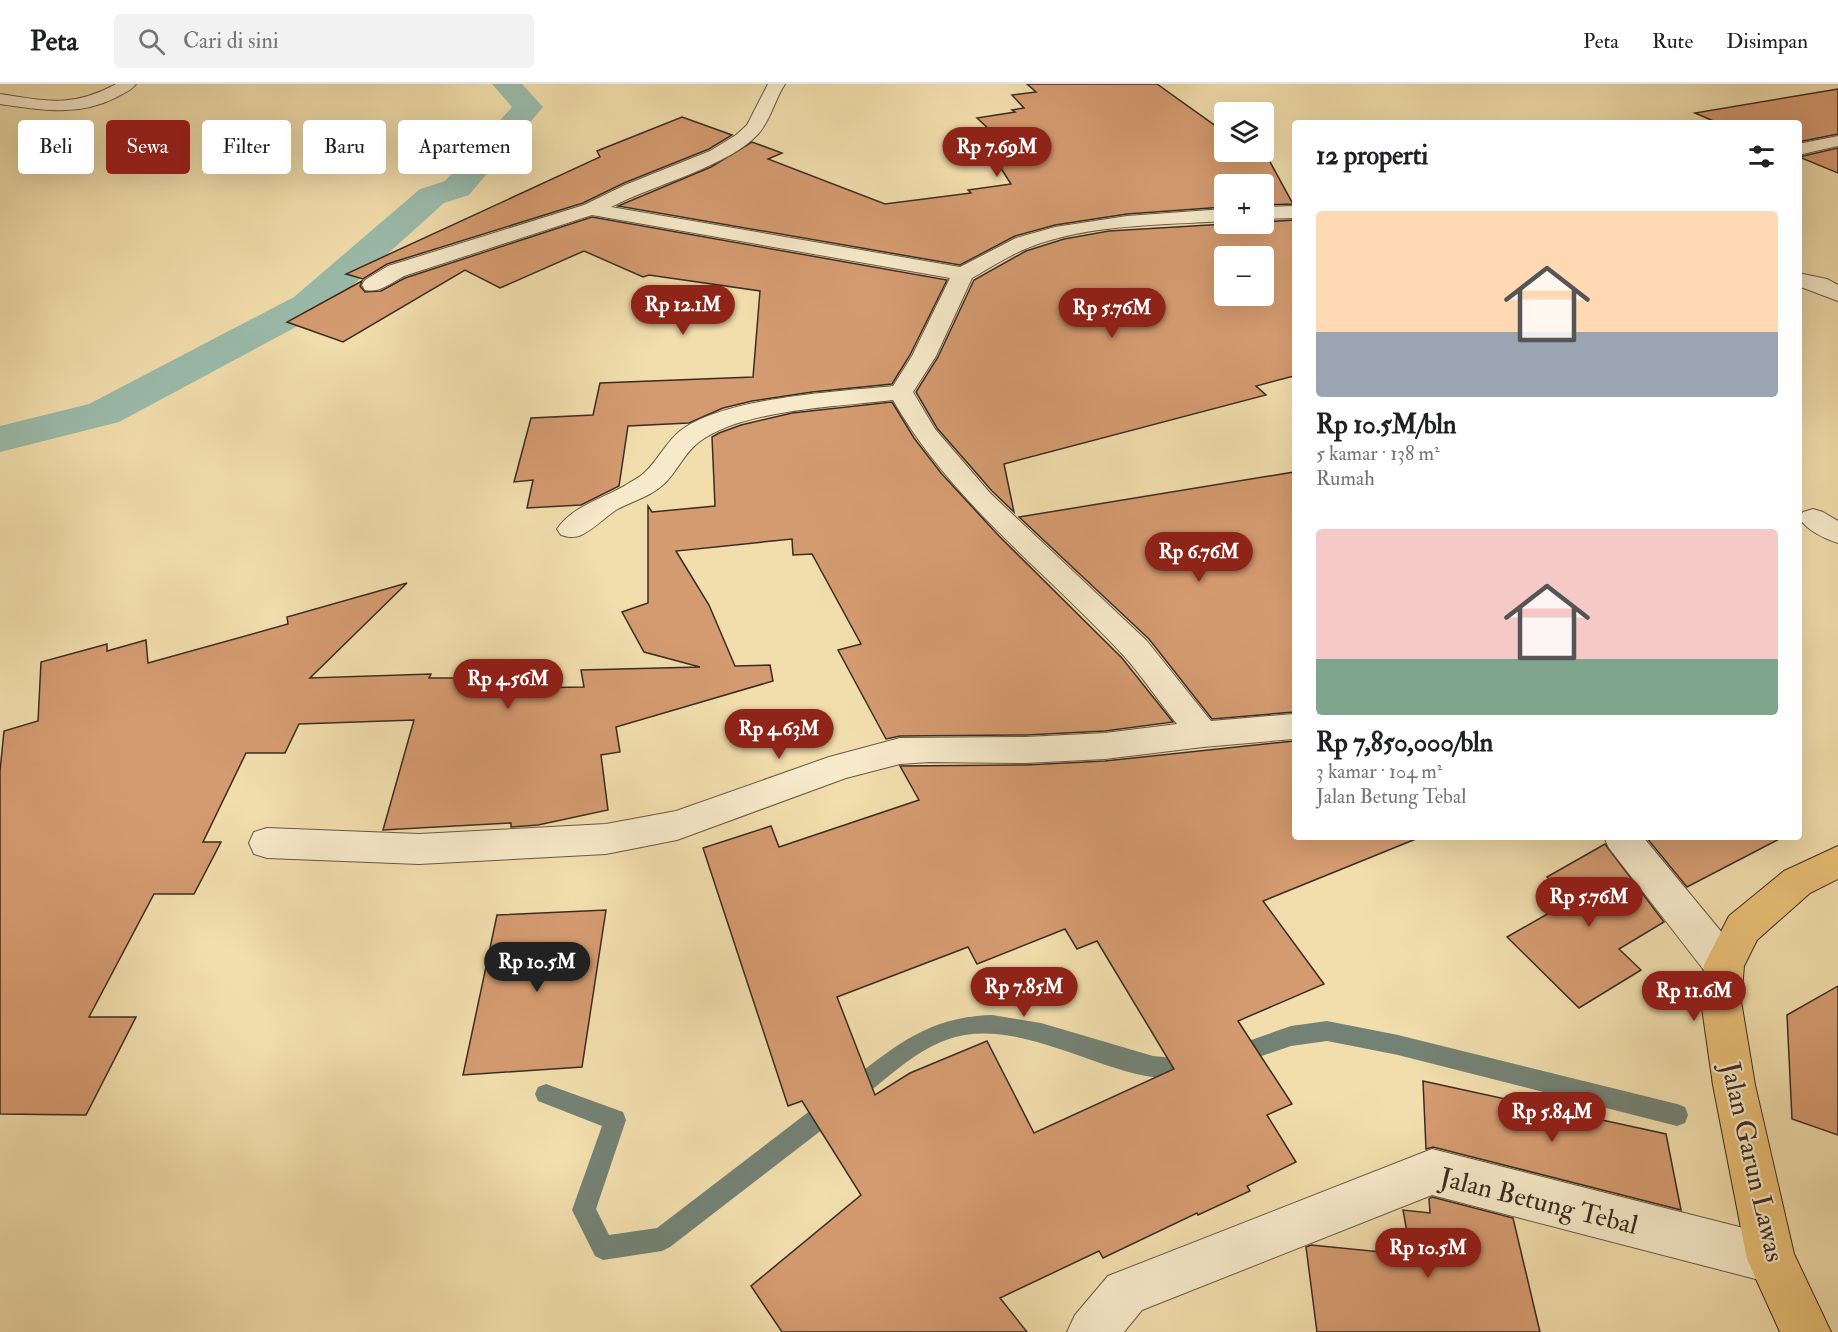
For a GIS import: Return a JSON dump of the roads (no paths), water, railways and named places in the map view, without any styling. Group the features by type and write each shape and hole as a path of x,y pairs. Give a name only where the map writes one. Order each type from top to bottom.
{"main road":[{"name":"Jalan Garun Lawas","path":"1806,1332 1771,1259 1727,1046 1721,1001 1724,965 1743,928 1797,882 1838,861"}],"street":[{"path":"0,99 56,107 77,105 94,101 128,84"},
{"path":"373,285 396,271 591,209 643,184 718,154 745,137 756,126 762,107 777,84"},
{"path":"1802,149 1838,141"},
{"path":"591,209 963,274"},
{"path":"1274,213 1292,212"},
{"path":"901,392 924,356 963,274 996,255 1033,239 1087,228 1214,216"},
{"path":"1802,280 1819,284 1838,294"},
{"path":"571,529 608,503 634,492 655,478 668,459 689,437 713,423 767,408 901,392"},
{"path":"901,392 924,432 980,499 1136,649 1203,734"},
{"path":"1813,518 1838,534"},
{"path":"267,843 419,849 606,839 676,825 841,766 900,751 1026,750 1105,746 1203,734 1292,727"},
{"path":"1624,840 1724,965"},
{"name":"Jalan Betung Tebal","path":"1092,1332 1125,1293 1432,1172 1771,1259"}],"waterway":[{"path":"0,439 104,413 308,305 432,196 457,188 528,107 506,84"},
{"path":"852,1092 922,1041 945,1031 968,1025 992,1025 1041,1033 1153,1067 1196,1066"},
{"path":"1235,1055 1291,1036 1327,1031 1398,1045 1677,1115"},
{"path":"546,1094 615,1120 584,1210 603,1248 662,1239 832,1108"}]}
